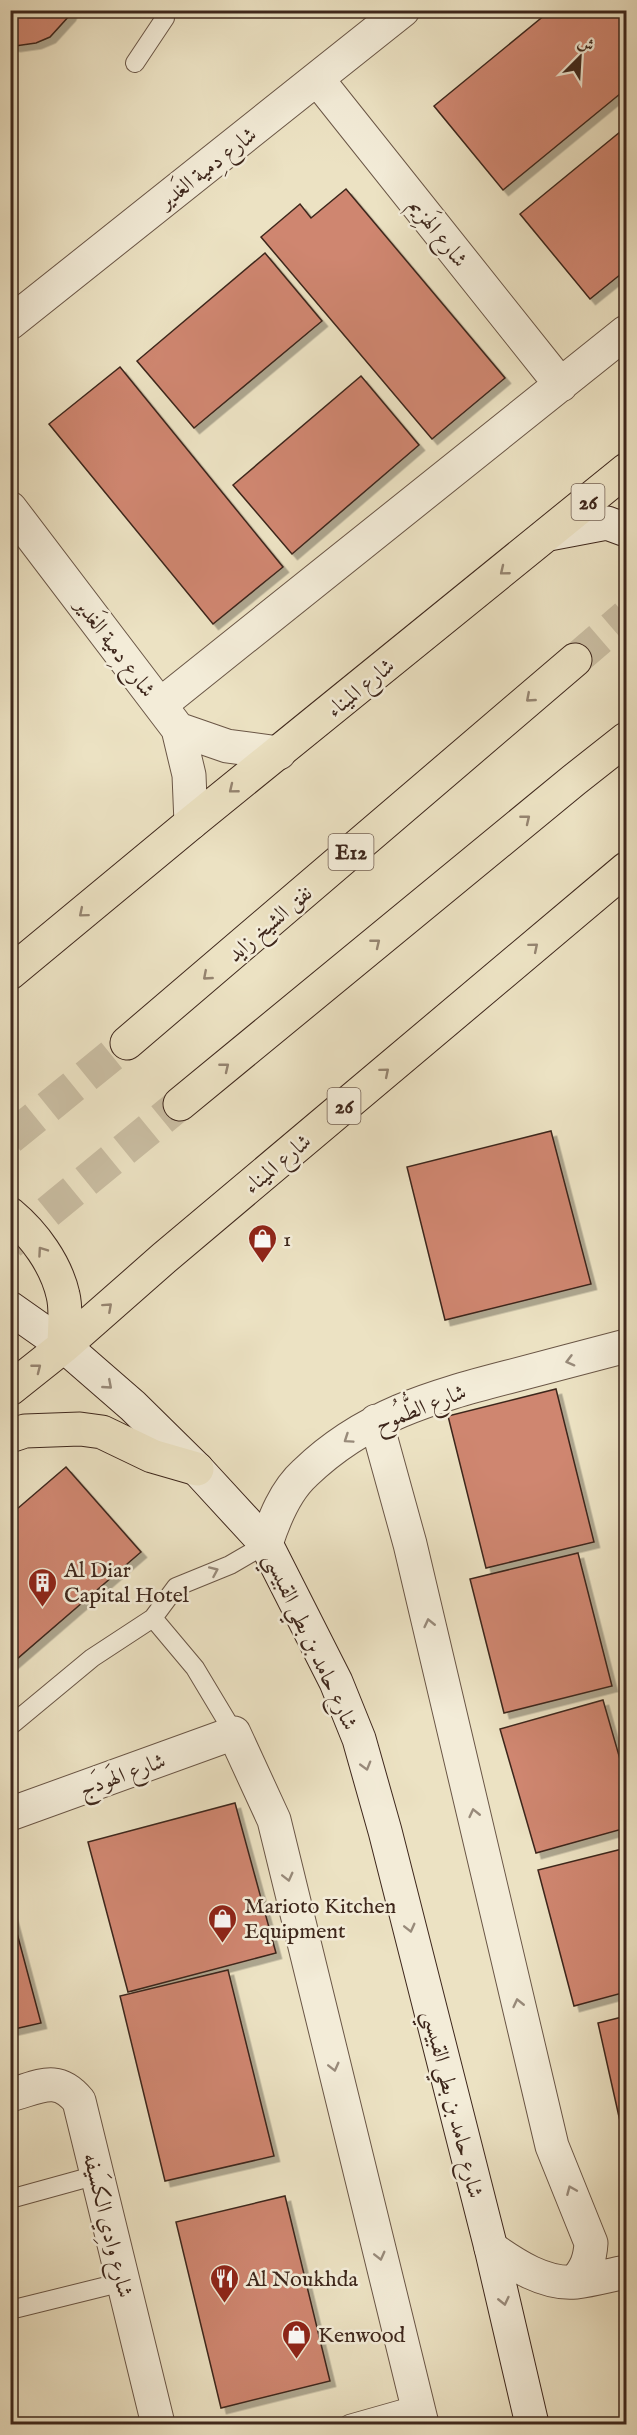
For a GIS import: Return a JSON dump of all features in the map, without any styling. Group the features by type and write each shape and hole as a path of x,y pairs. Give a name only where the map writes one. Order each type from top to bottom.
{"main road":[{"name":"شارع الميناء","path":"10,973 191,823 627,470"},
{"name":"نفق الشيخ زايد","path":"127,1043 574,660"},
{"path":"180,1104 627,739"},
{"name":"شارع الميناء","path":"10,1389 64,1346 164,1258 627,869"},
{"path":"10,1214 20,1222 56,1273 64,1297 64,1346"},
{"path":"10,1436 25,1431 80,1429 102,1432 152,1456 197,1469"}],"street":[{"name":"شارع دِمية الغَدير","path":"10,323 318,80 403,10"},
{"name":"شارع الهَزِيم","path":"318,80 561,385"},
{"path":"279,753 227,746 169,717 561,385 627,332"},
{"name":"شارع دِمية الغَدير","path":"10,508 169,717 189,775 191,823"},
{"path":"549,534 607,523 627,530"},
{"name":"شارع حامد بن بطي القبيسي","path":"10,1308 64,1346 133,1406 197,1469 266,1544 336,1682 359,1739 385,1831 491,2247 532,2424"},
{"name":"شارع الطُّمُوح","path":"266,1544 281,1507 304,1474 332,1450 376,1421 434,1396 627,1346"},
{"path":"376,1421 410,1544 552,2146 589,2235 591,2258 575,2282"},
{"path":"234,1733 274,1820 419,2414"},
{"name":"شارع الهَودَج","path":"10,1814 234,1733"},
{"name":"شارع وادِي الكسَيفه","path":"10,2095 53,2084 68,2088 79,2101 158,2424"},
{"path":"589,2235 609,2247 627,2253"},
{"path":"491,2247 534,2274 558,2281 575,2282 627,2272"}],"lane":[{"path":"135,63 165,18 163,10"},
{"path":"10,1726 92,1658 153,1618 176,1587 230,1564 266,1544"},
{"path":"153,1618 195,1668 234,1733"},
{"path":"10,2199 97,2175"},
{"path":"10,2310 123,2282"},
{"path":"349,2424 419,2414"}],"building":[{"path":"10,10 72,10 50,37 36,43 15,46 10,45"},
{"path":"551,10 626,10 626,89 503,190 434,106"},
{"path":"626,127 626,270 590,299 520,214"},
{"path":"346,189 505,378 432,439 261,237 300,204 311,218"},
{"path":"265,253 322,321 194,428 137,361"},
{"path":"120,367 283,567 213,624 49,424"},
{"path":"361,376 419,445 292,554 233,485"},
{"path":"551,1131 591,1284 445,1320 407,1167"},
{"path":"556,1389 594,1542 486,1568 448,1416"},
{"name":"Al Diar Capital Hotel","path":"66,1467 141,1552 10,1665 10,1515"},
{"path":"578,1553 612,1686 504,1713 470,1579"},
{"path":"603,1700 626,1780 626,1828 536,1853 500,1729"},
{"path":"235,1803 276,1953 128,1992 88,1842"},
{"path":"626,1848 626,1992 574,2006 538,1870"},
{"path":"10,1907 41,2023 10,2030"},
{"path":"228,1970 274,2156 165,2181 120,1996"},
{"path":"626,2016 626,2148 598,2023"},
{"path":"285,2196 330,2381 221,2408 176,2222"}],"tunnel":[{"path":"575,660 626,616"},
{"path":"10,1138 127,1043"},
{"path":"10,1243 180,1104"}],"place":[{"name":"1","path":"262,1264"},
{"name":"Al Diar Capital Hotel","path":"43,1608"},
{"name":"Marioto Kitchen Equipment","path":"223,1944"},
{"name":"Al Noukhda","path":"225,2304"},
{"name":"Kenwood","path":"297,2360"}]}
